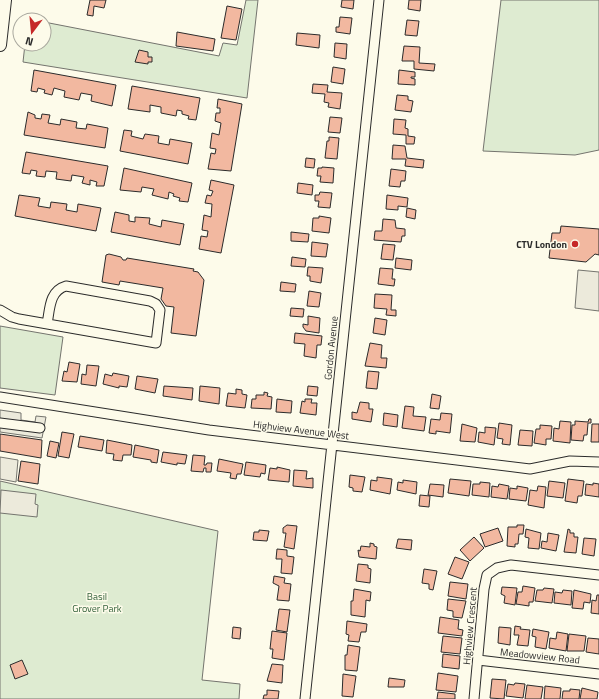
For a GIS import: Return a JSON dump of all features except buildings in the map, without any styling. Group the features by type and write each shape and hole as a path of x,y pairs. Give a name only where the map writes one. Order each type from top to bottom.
{"main road":[{"path":"0,45 3,2"}],"street":[{"name":"Gordon Avenue","path":"305,699 379,0"},
{"path":"0,310 12,317 47,324 156,343 160,310 156,304 150,301 66,286 58,289 54,293 47,324"},
{"name":"Highview Avenue West","path":"0,397 210,430 530,469 570,461 599,462"},
{"path":"0,423 40,428"},
{"name":"Highview Crescent","path":"474,699 484,589 487,575 497,568 511,564 599,575"},
{"name":"Meadowview Road","path":"478,660 599,674"}],"green space":[{"path":"246,0 258,0 247,98 23,62 24,52 52,52 52,24 219,56 223,43 237,45"},
{"path":"501,0 599,0 599,150 575,155 483,151"},
{"path":"0,326 63,337 55,395 0,388"},
{"name":"Basil Grover Park","path":"0,481 218,531 202,680 240,684 239,699 0,699"}],"shaded area":[{"path":"578,270 599,272 599,311 575,308"},
{"path":"0,410 21,413 21,420 35,422 36,416 46,417 42,438 0,432"},
{"path":"0,457 18,460 16,482 0,479"},
{"path":"1,490 36,494 35,504 38,505 37,517 0,513"}],"place":[{"name":"CTV London","path":"575,244"}]}
